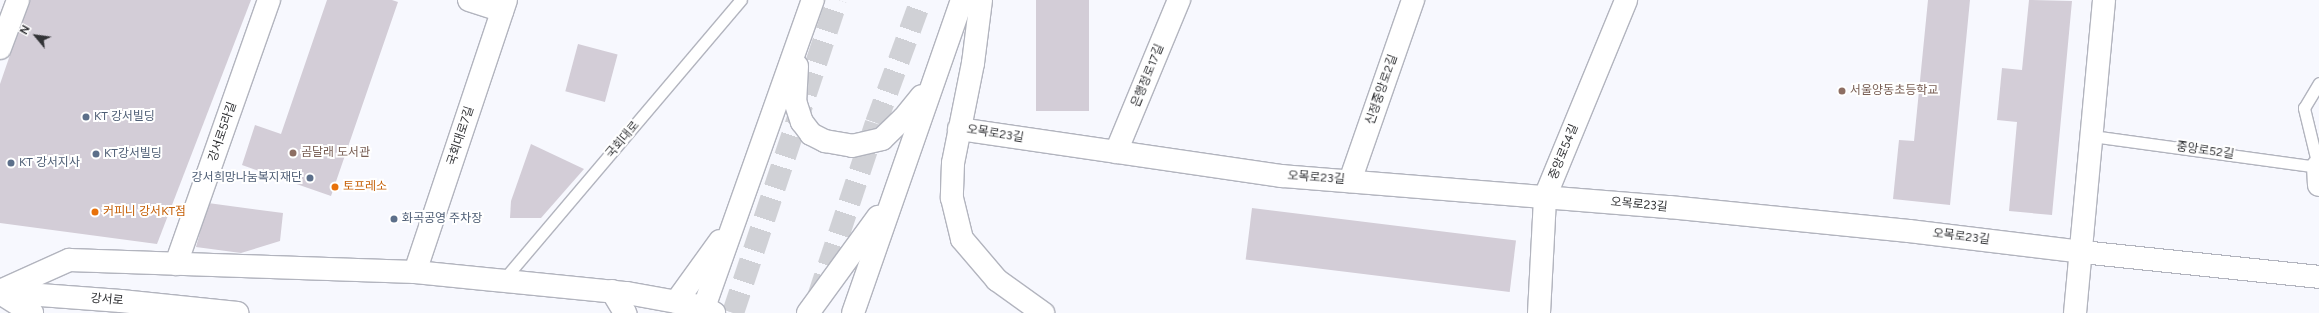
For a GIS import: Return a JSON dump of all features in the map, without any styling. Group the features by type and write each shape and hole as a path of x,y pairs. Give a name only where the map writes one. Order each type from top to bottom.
{"street":[{"path":"0,48 18,0"},
{"name":"강서로5라길","path":"176,264 269,0"},
{"path":"469,0 504,6"},
{"path":"0,292 70,260 415,272 612,291 676,302 707,311 734,222 813,0"},
{"path":"853,313 891,199 962,0"},
{"path":"981,0 973,63 953,163 952,198 962,240 997,280 1043,313"},
{"name":"은행정로17길","path":"1116,152 1179,0"},
{"name":"신정중앙로2길","path":"1350,181 1413,0"},
{"name":"중앙로54길","path":"1539,313 1546,197 1626,0"},
{"path":"2075,313 2082,252 2104,0"},
{"name":"국회대로7길","path":"415,272 504,6"},
{"path":"798,42 795,101 802,122 811,134 825,141 852,146 882,139 904,118 933,82"},
{"name":"오목로23길","path":"959,129 1282,176 1546,197 1909,231 2082,252 2319,276"},
{"path":"808,313 891,199"},
{"path":"676,302 734,222"},
{"path":"612,291 625,313"},
{"path":"0,292 32,313"},
{"name":"강서로","path":"0,292 121,301 237,313"}],"lane":[{"name":"국회대로","path":"504,280 741,0"},
{"name":"중앙로52길","path":"2092,136 2319,173 2304,108 2319,83"}],"building":[{"name":"KT강서빌딩","path":"29,0 251,0 157,244 0,223 0,84"},
{"path":"327,0 392,0 398,2 331,196 242,165 255,125 281,134"},
{"path":"1036,0 1089,0 1089,111 1036,111"},
{"path":"1928,0 1970,0 1950,205 1893,199 1899,140 1914,141"},
{"path":"2029,0 2072,1 2052,215 2009,211 2017,122 1997,120 2002,68 2022,70"},
{"path":"578,44 618,55 605,102 565,91"},
{"path":"531,144 584,169 541,218 510,218 511,201"},
{"path":"208,203 283,213 280,241 241,253 196,247"},
{"path":"1252,208 1516,240 1510,292 1246,260"}],"tunnel":[{"path":"733,313 837,0"},
{"path":"818,297 876,123 921,0"}],"place":[{"name":"서울양동초등학교","path":"1842,91"},
{"name":"KT 강서빌딩","path":"86,117"},
{"name":"곰달래 도서관","path":"293,153"},
{"name":"KT강서빌딩","path":"96,154"},
{"name":"KT 강서지사","path":"11,163"},
{"name":"강서희망나눔복지재단","path":"310,178"},
{"name":"토프레소","path":"335,187"},
{"name":"커피니 강서KT점","path":"95,212"},
{"name":"화곡공영 주차장","path":"394,219"}]}
